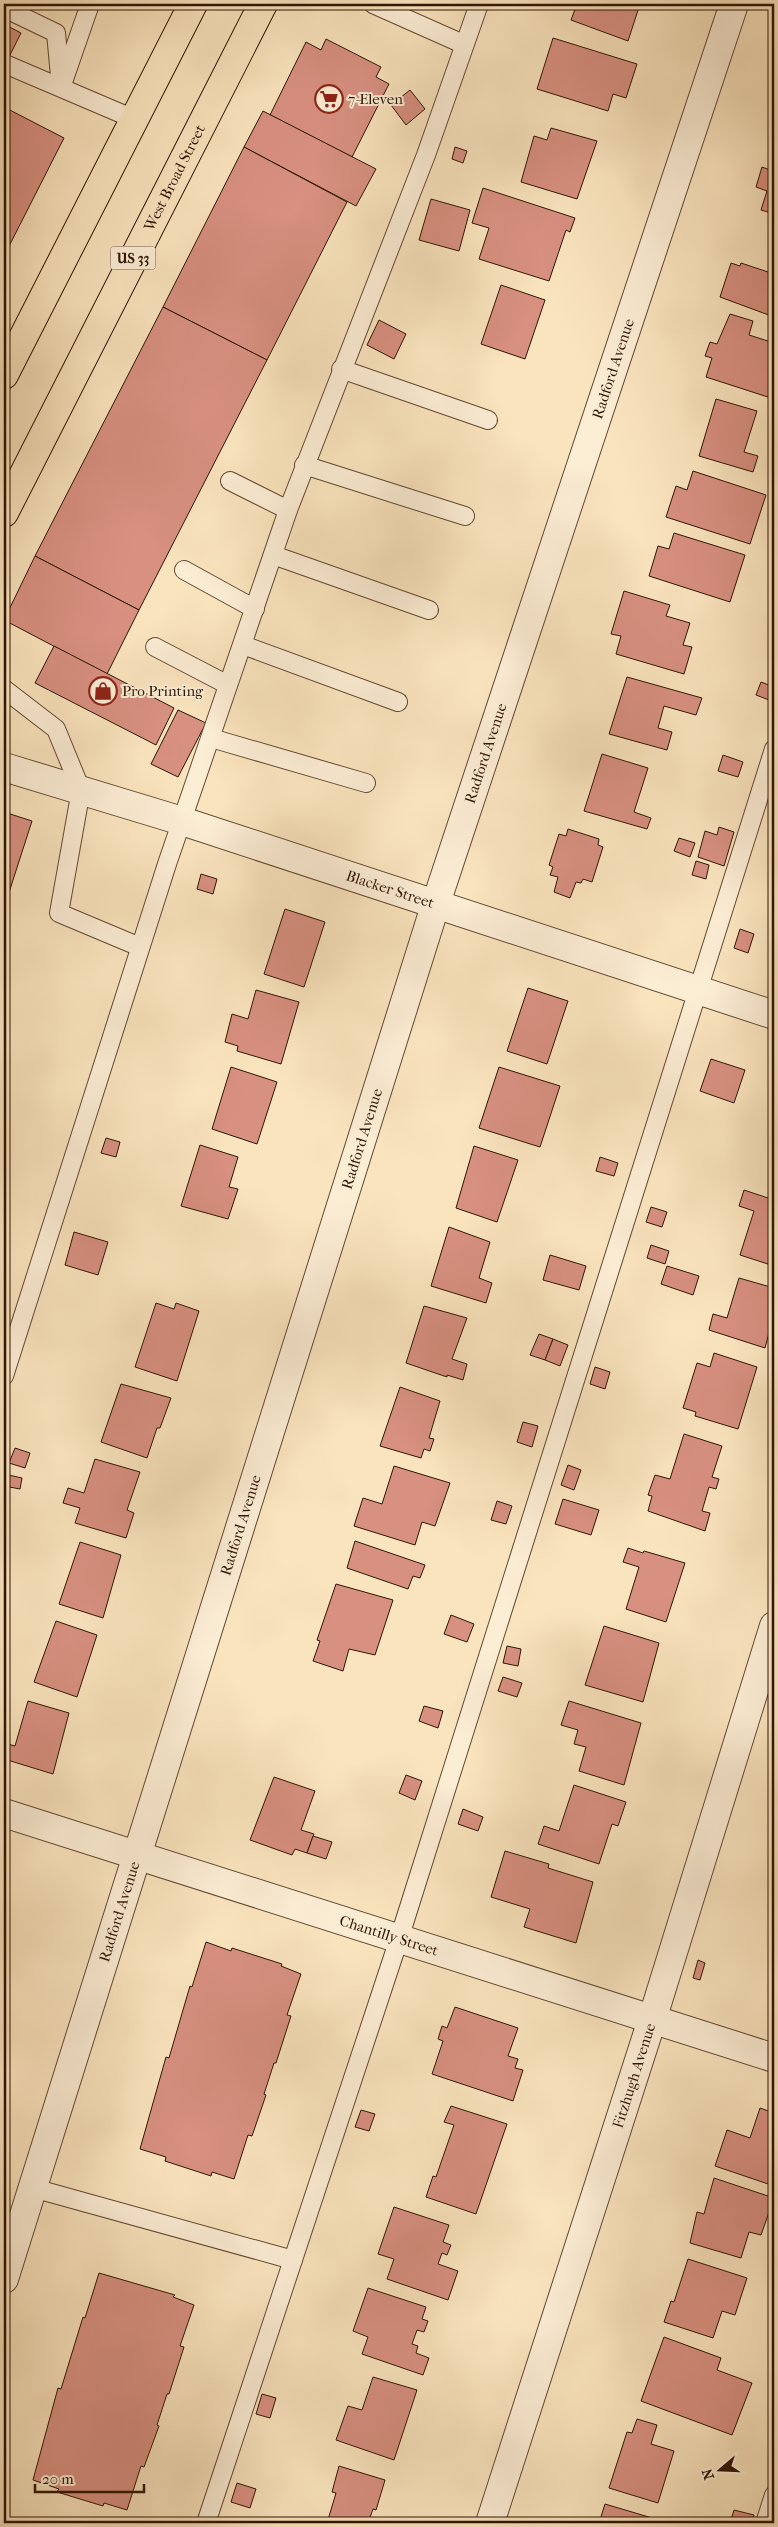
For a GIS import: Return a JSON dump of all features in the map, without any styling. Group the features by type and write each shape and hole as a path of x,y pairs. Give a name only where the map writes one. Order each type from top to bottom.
{"main road":[{"path":"4,375 193,4"},
{"name":"West Broad Street","path":"4,513 263,4"}],"street":[{"name":"Radford Avenue","path":"4,2279 139,1855 436,903 734,4"},
{"name":"Blacker Street","path":"4,767 182,821 774,1015"},
{"name":"Fitzhugh Avenue","path":"490,2523 652,2020 774,1626"},
{"name":"Chantilly Street","path":"4,1813 774,2058"}],"lane":[{"path":"61,87 90,4"},
{"path":"373,4 402,10 463,44"},
{"path":"4,1376 140,947 272,556 304,465 426,155 463,44 479,4"},
{"path":"4,8 56,33 61,87"},
{"path":"6,64 134,119"},
{"path":"341,369 488,420"},
{"path":"304,465 465,516"},
{"path":"230,481 288,510"},
{"path":"272,556 429,610"},
{"path":"184,570 255,609"},
{"path":"243,646 398,702"},
{"path":"155,647 228,685"},
{"path":"4,689 56,729 81,790 59,913 140,947"},
{"path":"212,738 366,783"},
{"path":"206,2523 399,1939 696,991 774,749"},
{"path":"33,2188 293,2260"},
{"path":"765,2523 774,2495"}],"building":[{"path":"577,4 640,4 628,41 571,20"},
{"path":"4,24 21,33 4,67"},
{"path":"553,38 637,64 626,98 613,94 608,111 537,89"},
{"name":"7-Eleven","path":"326,39 381,67 376,77 389,84 352,157 270,115 306,42 321,50"},
{"path":"410,90 425,109 406,125 391,105"},
{"path":"4,107 64,138 4,256"},
{"path":"263,111 376,169 356,206 244,147"},
{"path":"551,128 597,141 577,199 521,182 534,136 547,140"},
{"path":"244,147 347,202 267,360 163,307"},
{"path":"455,147 467,151 463,163 452,159"},
{"path":"774,166 774,214 761,210 767,191 756,187 762,167 773,171"},
{"path":"483,188 575,218 570,232 566,230 549,281 479,259 489,228 472,223"},
{"path":"431,199 470,210 459,251 419,240"},
{"path":"731,263 740,266 741,263 774,274 774,317 720,297"},
{"path":"501,285 545,300 525,359 481,344"},
{"path":"163,307 267,360 139,610 35,556"},
{"path":"730,314 753,321 749,335 774,343 774,399 706,377 712,358 705,356 710,342 717,344"},
{"path":"379,320 406,334 394,359 367,345"},
{"path":"716,399 757,411 744,452 758,456 753,472 699,456"},
{"path":"693,471 766,495 750,544 666,517 676,486 687,490"},
{"path":"674,533 745,555 730,602 649,576 658,546 669,549"},
{"path":"35,556 139,610 107,674 4,620"},
{"path":"624,591 670,605 666,616 690,623 683,645 692,647 684,674 616,654 621,636 611,634"},
{"path":"54,646 174,708 156,745 35,683"},
{"path":"627,677 702,698 696,715 664,706 658,728 672,732 667,750 609,734"},
{"path":"761,682 774,687 769,700 756,695"},
{"path":"178,710 206,723 178,777 151,764"},
{"path":"602,754 648,768 634,812 651,818 647,829 584,811"},
{"path":"723,755 743,762 738,777 718,771"},
{"path":"4,812 32,821 4,908"},
{"path":"719,827 734,832 724,866 698,857 705,831 717,835"},
{"path":"568,829 599,839 598,845 603,847 592,882 583,879 581,883 576,882 570,898 554,892 558,877 550,875 553,867 549,865 559,834 566,836"},
{"path":"679,838 695,843 690,857 674,851"},
{"path":"696,861 709,865 706,879 692,875"},
{"path":"201,874 217,879 213,894 197,889"},
{"path":"285,909 325,922 304,987 264,974"},
{"path":"740,929 754,934 748,953 734,948"},
{"path":"528,988 568,1001 547,1064 507,1051"},
{"path":"256,990 299,1002 281,1064 237,1051 238,1046 225,1042 232,1014 248,1019"},
{"path":"711,1059 745,1070 734,1103 700,1091"},
{"path":"231,1067 277,1082 257,1144 212,1129"},
{"path":"499,1067 560,1086 540,1147 479,1128"},
{"path":"106,1138 120,1142 116,1157 101,1153"},
{"path":"200,1145 238,1157 229,1187 238,1189 228,1219 181,1206"},
{"path":"474,1146 518,1160 497,1222 456,1208"},
{"path":"600,1157 618,1163 614,1176 596,1171"},
{"path":"744,1190 774,1200 774,1266 740,1255 754,1211 739,1206"},
{"path":"651,1207 667,1212 662,1227 646,1222"},
{"path":"449,1227 490,1242 479,1278 492,1283 486,1303 431,1286"},
{"path":"74,1232 108,1242 98,1275 65,1265"},
{"path":"651,1245 669,1251 665,1264 647,1258"},
{"path":"550,1255 586,1266 579,1290 543,1280"},
{"path":"667,1266 699,1276 693,1295 661,1284"},
{"path":"739,1278 774,1288 774,1314 765,1348 709,1330 713,1314 727,1318"},
{"path":"156,1303 174,1309 176,1303 199,1311 177,1381 135,1367"},
{"path":"424,1306 467,1318 452,1359 467,1364 463,1380 447,1375 447,1377 406,1363"},
{"path":"539,1334 553,1339 545,1360 530,1355"},
{"path":"553,1339 568,1345 560,1366 545,1360"},
{"path":"714,1353 757,1367 738,1429 695,1416 696,1412 683,1408 697,1363 710,1367"},
{"path":"595,1367 610,1372 605,1389 590,1384"},
{"path":"121,1384 171,1398 160,1428 157,1428 147,1458 101,1442"},
{"path":"400,1387 440,1401 429,1438 434,1439 430,1451 424,1449 421,1458 380,1446"},
{"path":"523,1422 538,1426 532,1447 517,1442"},
{"path":"684,1434 722,1446 712,1477 719,1479 716,1489 709,1487 702,1511 710,1513 705,1531 648,1511 652,1496 648,1495 655,1475 670,1479"},
{"path":"15,1448 30,1453 25,1468 9,1463"},
{"path":"95,1459 140,1472 127,1510 134,1513 126,1538 75,1523 80,1508 63,1503 68,1488 84,1493"},
{"path":"568,1465 581,1470 574,1490 561,1485"},
{"path":"394,1466 450,1483 435,1526 422,1522 415,1545 354,1526 363,1498 382,1504"},
{"path":"4,1474 22,1478 20,1489 4,1486"},
{"path":"563,1499 599,1510 591,1535 555,1524"},
{"path":"497,1501 512,1506 506,1524 491,1520"},
{"path":"355,1541 425,1565 420,1578 413,1576 408,1589 347,1568"},
{"path":"80,1542 121,1555 103,1618 59,1604"},
{"path":"628,1548 685,1563 666,1622 626,1609 639,1567 623,1562"},
{"path":"336,1584 393,1600 375,1655 349,1649 343,1671 313,1661 320,1641 317,1640"},
{"path":"451,1615 474,1624 467,1642 444,1634"},
{"path":"56,1621 97,1635 77,1697 34,1682"},
{"path":"604,1626 659,1643 643,1702 585,1685"},
{"path":"507,1646 521,1649 518,1666 503,1663"},
{"path":"503,1677 522,1683 517,1697 498,1691"},
{"path":"28,1701 69,1713 53,1774 4,1759 4,1743 15,1746"},
{"path":"569,1701 641,1723 624,1785 579,1771 586,1747 574,1744 578,1730 561,1725"},
{"path":"424,1706 443,1711 438,1728 419,1721"},
{"path":"406,1775 422,1781 415,1800 399,1793"},
{"path":"274,1777 315,1791 301,1830 314,1834 307,1853 295,1849 292,1855 250,1840"},
{"path":"574,1785 626,1802 618,1826 612,1824 599,1864 538,1844 544,1826 559,1831"},
{"path":"463,1809 483,1817 478,1831 458,1824"},
{"path":"313,1836 332,1842 326,1859 307,1853"},
{"path":"505,1851 549,1864 548,1868 593,1882 576,1943 524,1927 530,1909 491,1897"},
{"path":"206,1942 231,1951 232,1948 282,1964 281,1966 301,1974 287,2015 291,2016 264,2094 266,2095 252,2136 248,2135 234,2179 212,2172 211,2176 165,2161 166,2157 140,2149 166,2057 169,2058 190,1986 192,1987"},
{"path":"698,1960 705,1963 700,1980 693,1978"},
{"path":"455,2007 518,2028 508,2056 518,2059 515,2068 523,2070 513,2101 432,2074 443,2041 438,2039 442,2026 447,2028"},
{"path":"451,2106 507,2124 476,2214 426,2197 433,2176 436,2177 454,2125 444,2122"},
{"path":"760,2108 774,2113 774,2186 715,2166 727,2130 750,2138"},
{"path":"361,2110 375,2114 369,2131 355,2127"},
{"path":"714,2178 774,2198 761,2235 749,2232 741,2258 690,2243 697,2212 704,2214"},
{"path":"394,2207 449,2225 443,2242 451,2245 447,2255 442,2253 438,2264 458,2271 448,2300 387,2279 394,2259 378,2254"},
{"path":"688,2259 747,2278 735,2315 722,2311 713,2338 664,2322 671,2301 674,2302"},
{"path":"99,2273 175,2295 173,2297 194,2305 180,2346 184,2347 157,2425 159,2426 144,2467 141,2466 127,2510 104,2503 103,2506 57,2492 59,2489 33,2480 58,2388 61,2389 83,2317 85,2318"},
{"path":"368,2288 426,2307 422,2319 428,2321 424,2332 417,2330 412,2344 418,2346 416,2353 429,2358 423,2375 362,2354 368,2337 353,2331"},
{"path":"664,2337 721,2358 717,2370 752,2383 732,2435 641,2401"},
{"path":"373,2377 417,2390 394,2460 336,2440 348,2406 362,2410"},
{"path":"262,2394 276,2398 270,2418 256,2414"},
{"path":"637,2419 657,2425 651,2444 674,2451 658,2503 609,2488 627,2432 632,2433"},
{"path":"339,2466 385,2480 376,2510 373,2509 368,2523 327,2523 336,2493 332,2492"},
{"path":"237,2483 256,2489 250,2508 231,2502"},
{"path":"605,2504 669,2523 599,2523"},
{"path":"734,2510 754,2515 751,2523 730,2523"}],"place":[{"name":"7-Eleven","path":"329,99"},
{"name":"Pro Printing","path":"103,691"}]}
